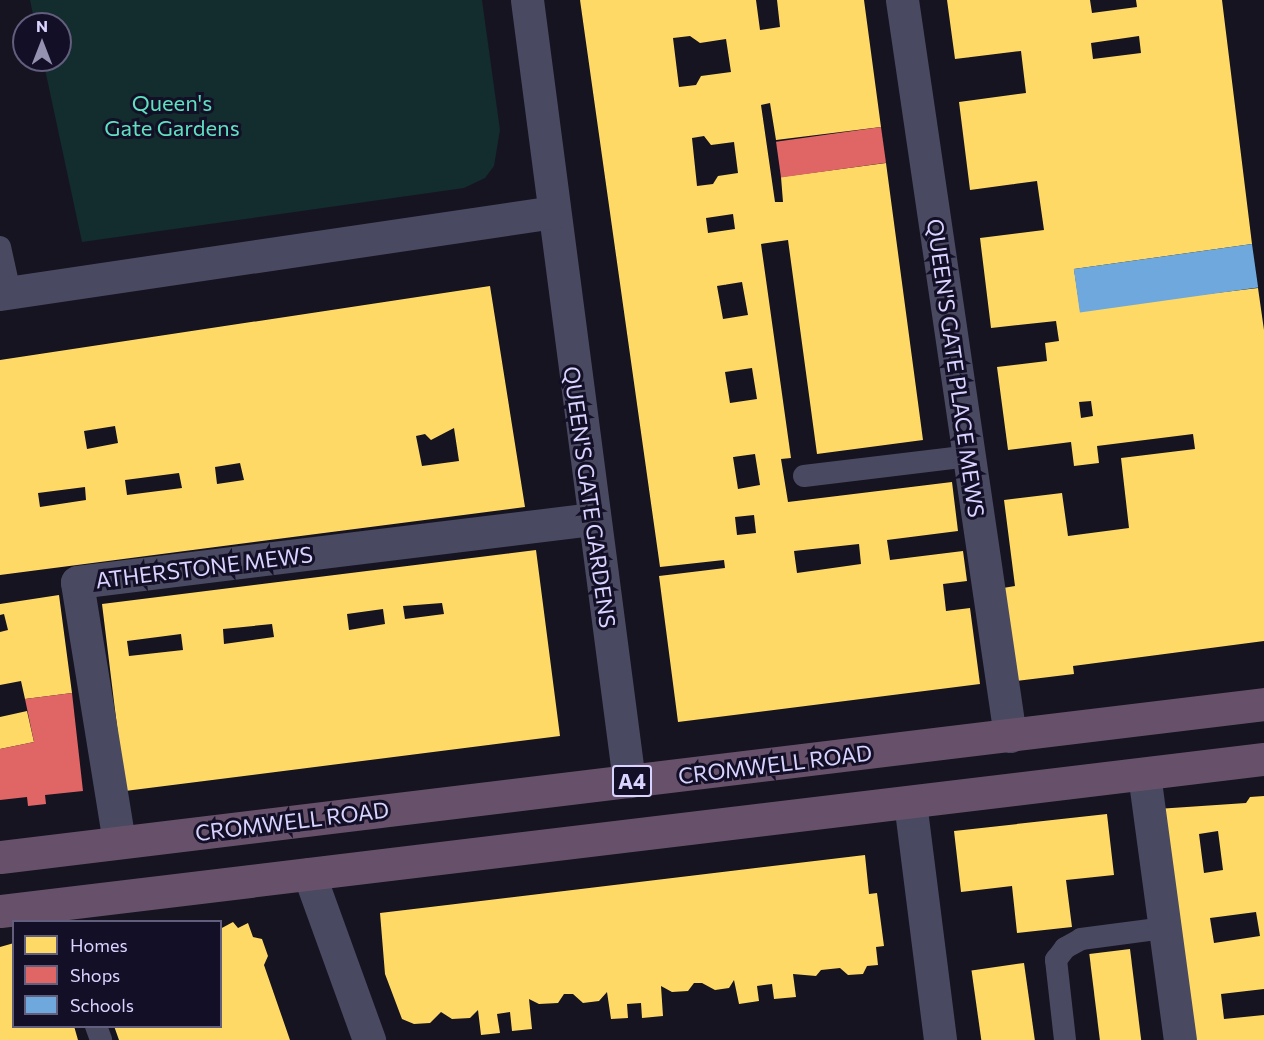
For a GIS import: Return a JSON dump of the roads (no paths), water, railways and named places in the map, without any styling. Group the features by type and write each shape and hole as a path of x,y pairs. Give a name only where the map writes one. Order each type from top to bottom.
{"highway":[{"name":"CROMWELL ROAD","path":"0,856 1264,704"},
{"name":"A4","path":"0,911 55,913 309,874 1264,759"}],"street":[{"name":"QUEEN'S GATE GARDENS","path":"526,0 629,781"},
{"name":"QUEEN'S GATE PLACE MEWS","path":"902,0 1010,736"},
{"path":"5,293 554,212"},
{"name":"ATHERSTONE MEWS","path":"118,842 77,582 593,519"},
{"path":"1144,774 1180,1040"},
{"path":"910,802 939,1040"},
{"path":"309,874 369,1040"}],"lane":[{"path":"0,247 5,293"},
{"path":"804,476 969,456"},
{"path":"1065,1040 1056,960 1065,948 1081,939 1165,928"}],"park label":[{"name":"Queen's Gate Gardens","path":"172,114"}]}
